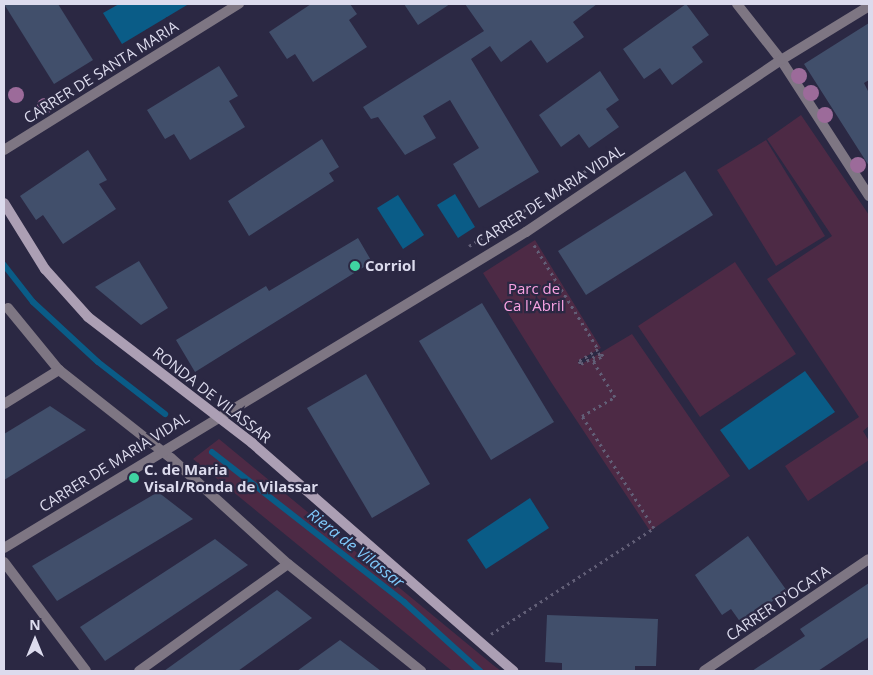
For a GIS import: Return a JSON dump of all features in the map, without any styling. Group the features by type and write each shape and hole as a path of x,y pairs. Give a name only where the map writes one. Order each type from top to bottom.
{"street":[{"name":"CARRER DE SANTA MARIA","path":"4,150 240,4"},
{"path":"738,4 781,60 869,196"},
{"name":"CARRER DE MARIA VIDAL","path":"4,548 161,450 526,232 781,60 869,6"},
{"name":"RONDA DE VILASSAR","path":"4,204 45,269 88,317 218,416 478,643 513,671"},
{"path":"8,308 59,370 161,450 288,564 421,671"},
{"path":"4,404 59,370"},
{"name":"CARRER D'OCATA","path":"704,671 869,559"},
{"path":"4,562 86,671"},
{"path":"139,671 288,564"}],"path":[{"name":"CARRER DE MARIA VIDAL","path":"465,249 604,159"},
{"path":"478,643 654,528 582,416 615,397 592,362 603,356 601,353 580,364 579,362 598,349 526,232"}],"green space":[{"path":"801,115 869,215 869,426 863,431 869,441 869,460 808,501 785,466 859,417 767,279 832,236 767,139"},
{"path":"766,140 825,236 776,266 717,170"},
{"name":"Parc de Ca l'Abril","path":"535,240 601,348 578,361 580,365 632,334 730,476 650,531 551,382 483,273"},
{"path":"735,262 796,354 700,417 638,326"},
{"path":"219,439 501,671 452,671 193,459"}],"water":[{"path":"119,4 187,5 122,44 103,13"},
{"path":"455,194 475,227 458,238 437,205"},
{"path":"398,195 424,235 403,249 377,208"},
{"path":"805,371 835,412 749,470 720,430"},
{"path":"530,498 549,528 486,569 467,540"}],"building":[{"path":"4,4 58,4 93,60 54,84"},
{"path":"311,4 350,4 357,14 349,20 367,47 313,82 295,54 287,59 269,32"},
{"path":"404,4 450,4 418,25"},
{"path":"465,4 597,4 573,22 584,37 547,63 531,40 501,62 490,46 471,59 539,172 479,208 453,164 479,148 450,100 423,116 436,138 405,155 378,117 371,119 363,107 484,31"},
{"path":"686,4 709,35 692,47 703,62 672,85 660,68 644,79 623,49"},
{"path":"869,23 869,80 864,83 869,93 869,166 804,64"},
{"path":"219,66 238,96 229,101 245,127 190,160 174,134 165,139 147,110"},
{"path":"600,71 619,100 606,109 619,127 589,148 579,134 561,147 539,115"},
{"path":"322,139 339,167 329,173 334,181 249,236 228,201"},
{"path":"88,150 107,180 99,184 116,209 63,244 43,215 36,220 20,196"},
{"path":"685,171 713,215 586,295 558,251"},
{"path":"358,238 372,262 195,372 176,340 266,286 269,291"},
{"path":"139,261 168,308 141,325 95,287"},
{"path":"482,303 554,422 491,460 419,341"},
{"path":"366,374 430,484 372,518 307,408"},
{"path":"50,406 86,430 4,480 4,434"},
{"path":"158,492 193,519 57,601 32,566"},
{"path":"748,536 787,591 741,623 731,609 722,615 695,575"},
{"path":"215,539 248,565 105,661 80,627"},
{"path":"869,583 869,637 818,671 752,671 805,636 800,629"},
{"path":"277,590 312,618 238,671 164,671"},
{"path":"547,615 658,619 656,666 635,666 635,671 562,671 562,663 545,662"},
{"path":"340,640 381,671 297,671"}],"waterway":[{"name":"Riera de Vilassar","path":"4,265 33,302 98,362 165,414"},
{"name":"Riera de Vilassar","path":"212,452 404,602 480,671"}],"place":[{"name":"Corriol","path":"355,266"},
{"name":"C. de Maria Visal/Ronda de Vilassar","path":"134,478"}]}
